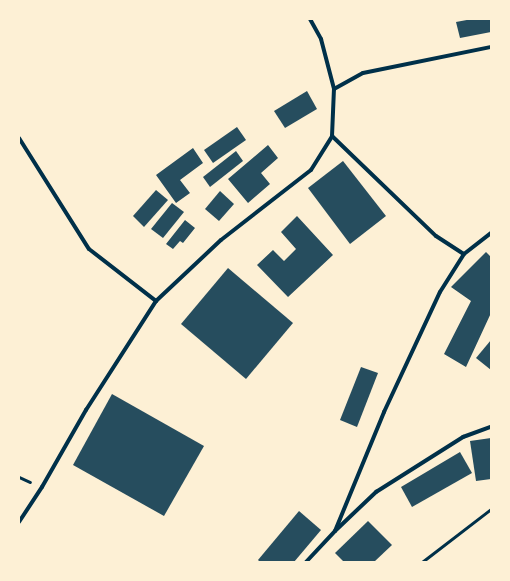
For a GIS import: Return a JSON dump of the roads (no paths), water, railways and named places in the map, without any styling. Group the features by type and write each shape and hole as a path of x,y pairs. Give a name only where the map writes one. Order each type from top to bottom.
{"street":[{"path":"19,522 42,487 86,410 156,301 221,240 310,170 332,136 334,89 321,39 310,19"},
{"path":"334,89 363,74 491,47"},
{"path":"332,136 436,236 464,254"},
{"path":"19,138 89,249 156,301"},
{"path":"335,531 384,412 440,292 464,254 491,232"},
{"path":"306,562 335,531 376,492 463,437 491,427"}]}
